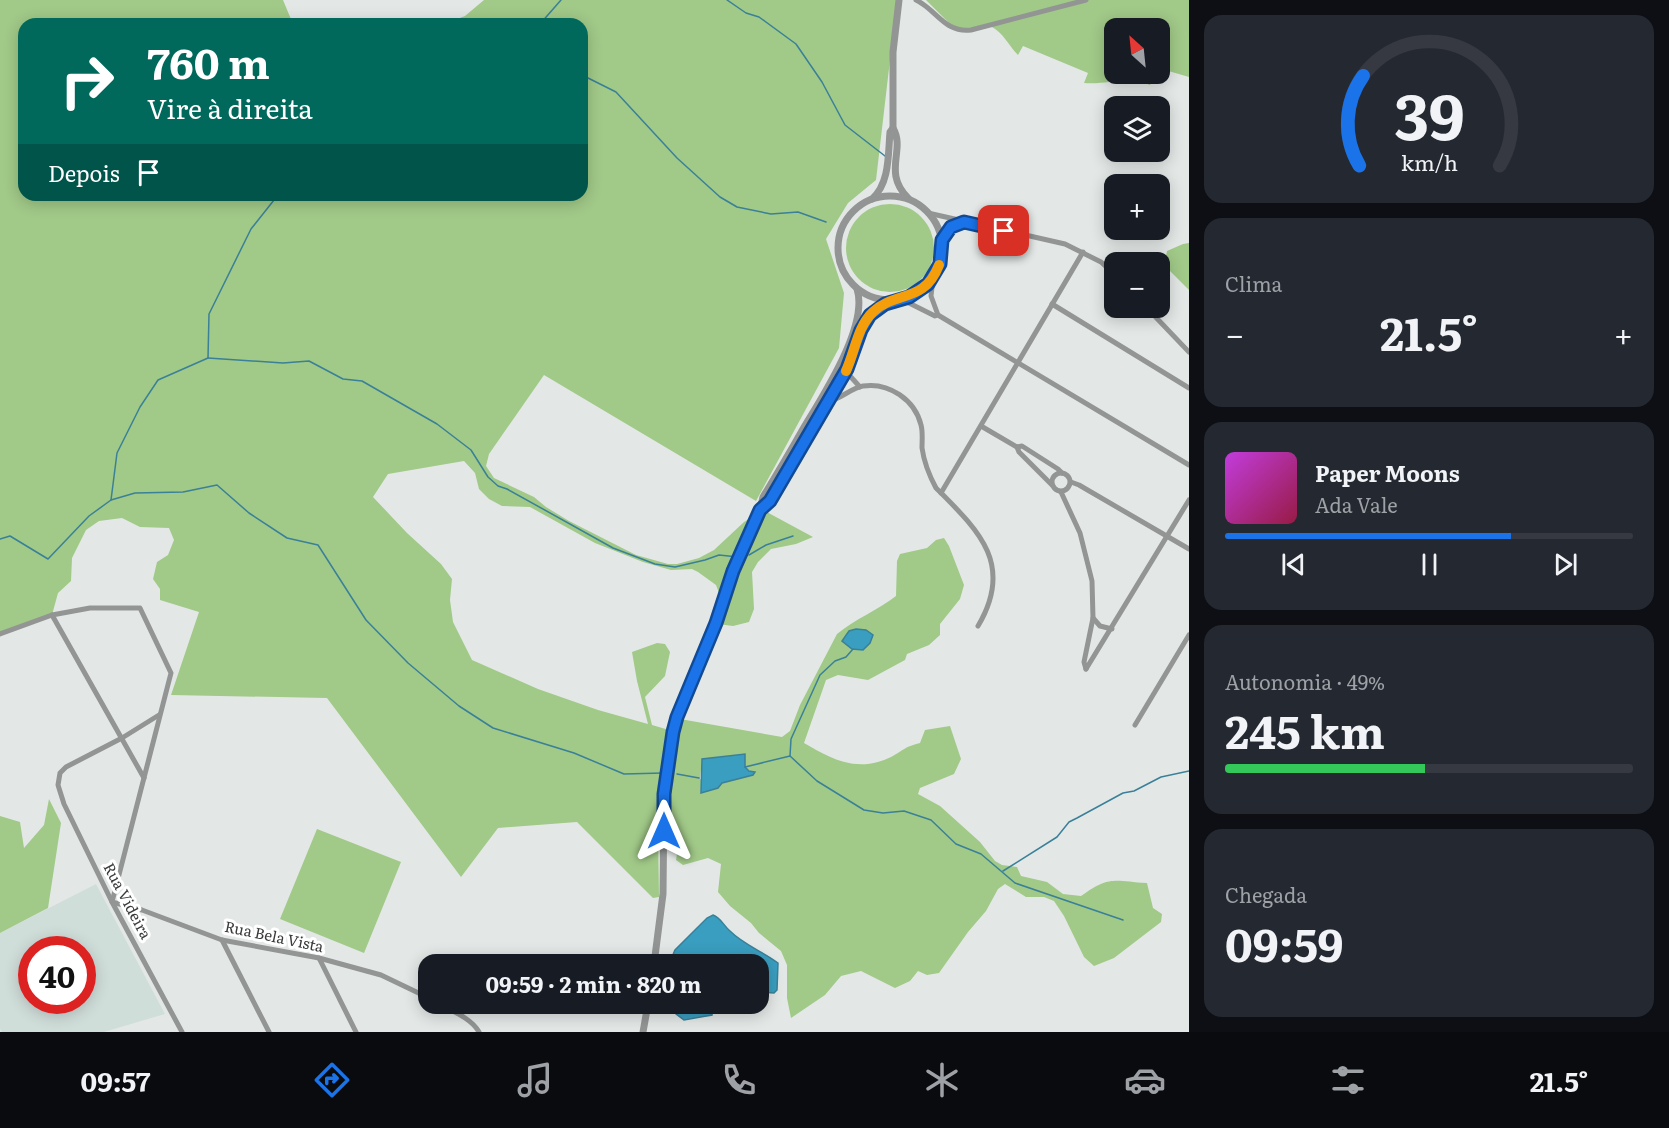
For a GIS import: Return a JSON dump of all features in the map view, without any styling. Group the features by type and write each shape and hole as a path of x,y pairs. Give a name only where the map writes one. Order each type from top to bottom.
{"street":[{"path":"760,510 770,501 829,401 847,369 867,320 879,307 922,289 933,278 940,264 942,240 937,225 928,213 909,200 902,192 894,166 897,135 893,128 893,52 898,0"},
{"path":"916,0 959,31 971,30 1086,0"},
{"path":"893,128 890,132 885,176 877,194 851,213 838,240 838,256 842,271 857,289 870,297 897,300 935,316 938,315 1189,465"},
{"path":"871,200 886,196 909,200"},
{"path":"928,213 1065,244 1104,265"},
{"path":"942,240 948,229 964,222"},
{"path":"941,493 1083,252"},
{"path":"933,278 931,296 938,315"},
{"path":"655,954 663,894 664,794 673,732 733,571 764,497 838,369 859,313 860,297 857,289"},
{"path":"1052,304 1189,388"},
{"path":"1157,318 1189,352"},
{"path":"847,369 860,387"},
{"path":"829,401 860,387 873,386 887,388 899,394 913,408 921,426 926,466 932,481 974,526 989,557 992,575 991,593 978,626"},
{"path":"981,426 1017,447 1022,446 1069,477 1071,482 1168,535 1189,549"},
{"path":"1017,447 1019,452 1056,490 1061,492 1080,533 1087,557 1093,594 1093,618 1084,662 1086,669 1189,500"},
{"path":"1052,485 1054,477 1062,473"},
{"path":"1061,492 1067,490 1071,482"},
{"path":"0,634 52,615 90,608 140,608 171,674 112,902"},
{"path":"52,615 144,778"},
{"path":"1093,618 1100,626 1112,629"},
{"path":"1135,725 1189,635"},
{"path":"122,738 159,715"},
{"name":"Rua Videira","path":"122,738 66,767 60,772 58,779 64,804 112,902 182,1032"},
{"name":"Rua Bela Vista","path":"112,902 142,910 222,940 319,958 381,975 418,993"},
{"path":"222,940 269,1032"},
{"path":"319,958 356,1032"},
{"path":"458,1014 479,1032"},
{"path":"643,1032 646,1014"}],"shaded area":[{"path":"96,884 165,1014 104,1032 2,1032 0,1029 0,933"}],"green space":[{"path":"0,0 283,0 290,18 18,18 18,201 588,201 588,18 460,18 484,0 897,0 876,180 848,203 826,239 844,293 839,348 756,501 544,375 489,454 486,466 494,478 534,497 569,521 636,555 668,564 699,558 714,550 744,522 763,510 813,537 796,544 771,549 758,562 752,572 754,609 749,622 733,626 718,624 714,618 721,598 716,585 692,569 671,570 643,562 595,543 530,507 502,506 489,499 479,489 475,473 464,461 388,474 373,497 441,564 452,579 450,600 453,622 472,660 538,689 598,710 648,724 632,652 657,643 665,644 670,652 665,676 645,697 652,725 676,732 680,719 782,737 790,731 800,705 837,634 896,596 897,561 900,554 927,548 936,540 944,538 964,585 960,599 940,624 940,635 929,645 907,654 905,660 868,680 838,675 826,680 804,743 836,759 868,764 879,762 907,747 920,743 925,730 950,726 961,759 954,774 920,788 918,794 940,806 980,842 995,861 1002,865 1017,867 1021,876 1047,882 1063,894 1081,896 1099,885 1112,881 1147,883 1153,908 1162,914 1161,922 1114,958 1094,966 1084,957 1054,901 1044,897 1026,897 1005,884 998,889 986,911 939,973 927,975 918,971 910,981 895,988 861,971 841,976 825,995 791,1018 787,998 787,965 781,951 730,906 718,892 721,864 708,858 683,865 676,860 677,849 668,827 671,782 658,828 659,897 653,898 577,822 498,828 461,877 327,698 171,695 199,612 160,600 160,589 153,579 157,562 168,555 174,540 169,528 140,527 122,518 99,521 86,530 72,558 71,581 58,593 52,615 0,634","holes":["744,754 745,767 754,774 722,783 700,779 702,759"]},
{"path":"926,0 1189,0 1189,77 1170,71 1170,18 1104,18 1104,83 1101,83 1084,83 1088,73 1023,46 1018,55 990,26 971,31 952,26"},
{"path":"881,204 899,204 915,211 927,223 934,239 934,257 927,273 915,285 899,292 881,292 865,285 853,273 846,257 846,239 853,223 865,211"},
{"path":"1189,243 1189,290 1170,271 1170,252 1167,252"},
{"path":"49,799 61,823 48,908 0,933 0,816 20,822 24,848 44,825"},
{"path":"317,829 401,862 364,953 280,919"}],"water":[{"path":"866,630 873,635 870,643 863,650 852,649 842,641 849,631"},
{"path":"745,754 745,767 755,772 753,775 722,783 718,788 701,793 702,759"},
{"path":"713,915 718,918 741,940 764,954 673,954 707,918"},
{"path":"769,957 778,963 777,990 774,993 769,993"},
{"path":"676,1014 712,1014 712,1015 684,1020"}],"waterway":[{"path":"545,18 561,0"},
{"path":"727,0 746,13 759,17 796,44 822,82 845,125 885,156"},
{"path":"588,78 616,92 677,158 720,197 737,207 771,214 798,212 826,222"},
{"path":"0,539 10,536 48,559 89,516 111,500 117,453 140,407 158,380 208,358 209,314 251,229 273,201"},
{"path":"208,358 283,363 309,361 343,379 362,381 437,424 471,450 488,477 498,486 613,548 655,564 675,567 719,555 738,557"},
{"path":"111,500 135,493 183,492 217,485 249,513 287,538 318,545 366,620 408,663 459,706 493,728 574,753 624,774 663,773"},
{"path":"749,555 766,545 793,536"},
{"path":"790,756 791,739 820,675 835,661 846,657 853,649"},
{"path":"745,767 790,756 817,781 864,810 883,813 904,811 931,820 956,844 981,854 1015,883 1123,920"},
{"path":"1003,871 1057,837 1069,822 1123,793 1134,791 1161,777 1189,771"},
{"path":"677,774 699,778"}],"slow traffic":[{"path":"846,371 863,324 870,315 885,304 909,297 922,289 933,278 939,265"}],"route":[{"path":"664,831 664,794 673,732 716,623 733,571 760,510 770,501 847,369 863,324 879,307 893,300 909,297 928,284 940,264 942,240 954,225 964,222 1004,231"}]}
